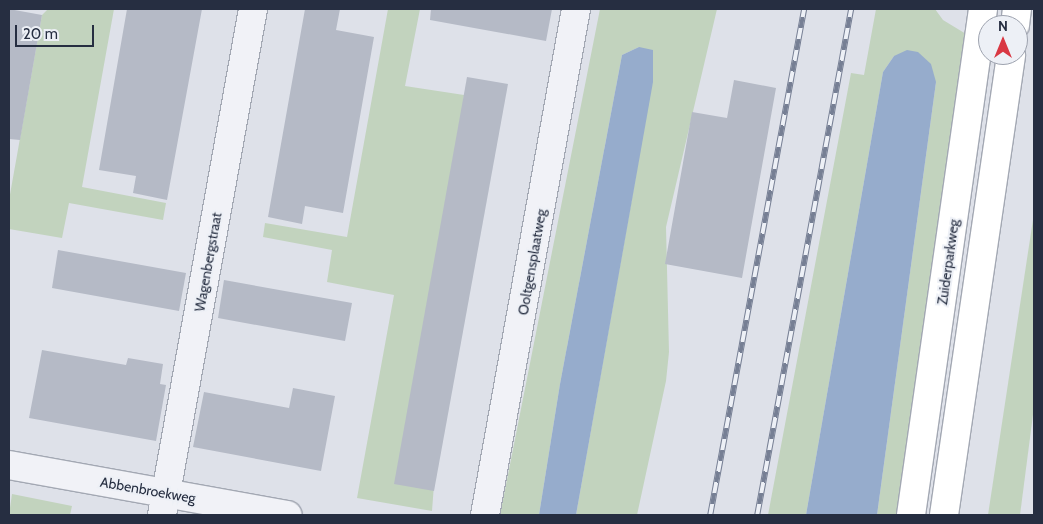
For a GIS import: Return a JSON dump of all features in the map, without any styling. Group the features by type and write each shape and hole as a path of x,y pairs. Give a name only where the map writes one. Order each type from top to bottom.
{"main road":[{"name":"Zuiderparkweg","path":"911,515 983,9"},
{"path":"944,515 1010,65"}],"street":[{"name":"Wagenbergstraat","path":"164,504 254,9"},
{"name":"Ooltgensplaatweg","path":"485,515 576,9"},
{"name":"Abbenbroekweg","path":"9,465 164,504 288,515"}],"green space":[{"path":"48,9 114,9 82,187 166,203 163,220 69,203 62,238 9,229 9,200 42,15"},
{"path":"388,9 420,9 405,86 464,95 432,511 357,498 394,295 327,282 332,250 263,237 265,223 347,237"},
{"path":"600,9 717,9 666,227 669,352 666,381 637,515 576,515 636,175 639,47 622,55 560,384 539,515 500,515"},
{"path":"876,9 935,9 943,20 971,37 903,515 877,515 936,82 894,56 883,72 806,515 768,515 851,73 864,75"},
{"path":"1034,213 1034,407 1020,515 988,515"},
{"path":"12,494 72,506 70,515 9,515"}],"water":[{"path":"639,47 653,50 653,82 576,515 539,515 560,384 622,55"},
{"path":"907,50 918,52 931,64 936,82 877,515 806,515 883,72 894,56"}],"building":[{"path":"9,9 42,15 20,140 9,139"},
{"path":"127,9 202,9 167,200 133,193 136,176 99,170"},
{"path":"305,9 340,9 336,30 374,37 343,213 305,206 302,224 268,217"},
{"path":"431,9 552,9 546,41 430,20"},
{"path":"467,77 508,84 434,491 394,484"},
{"path":"734,80 776,88 742,278 665,264 692,112 727,118"},
{"path":"58,250 186,273 179,311 52,288"},
{"path":"224,280 352,303 345,341 218,318"},
{"path":"42,350 126,365 128,358 163,364 160,384 166,385 156,441 29,418"},
{"path":"293,388 335,396 321,471 193,447 204,392 289,408"}],"railway":[{"path":"710,515 804,9"},
{"path":"757,515 851,9"}]}
